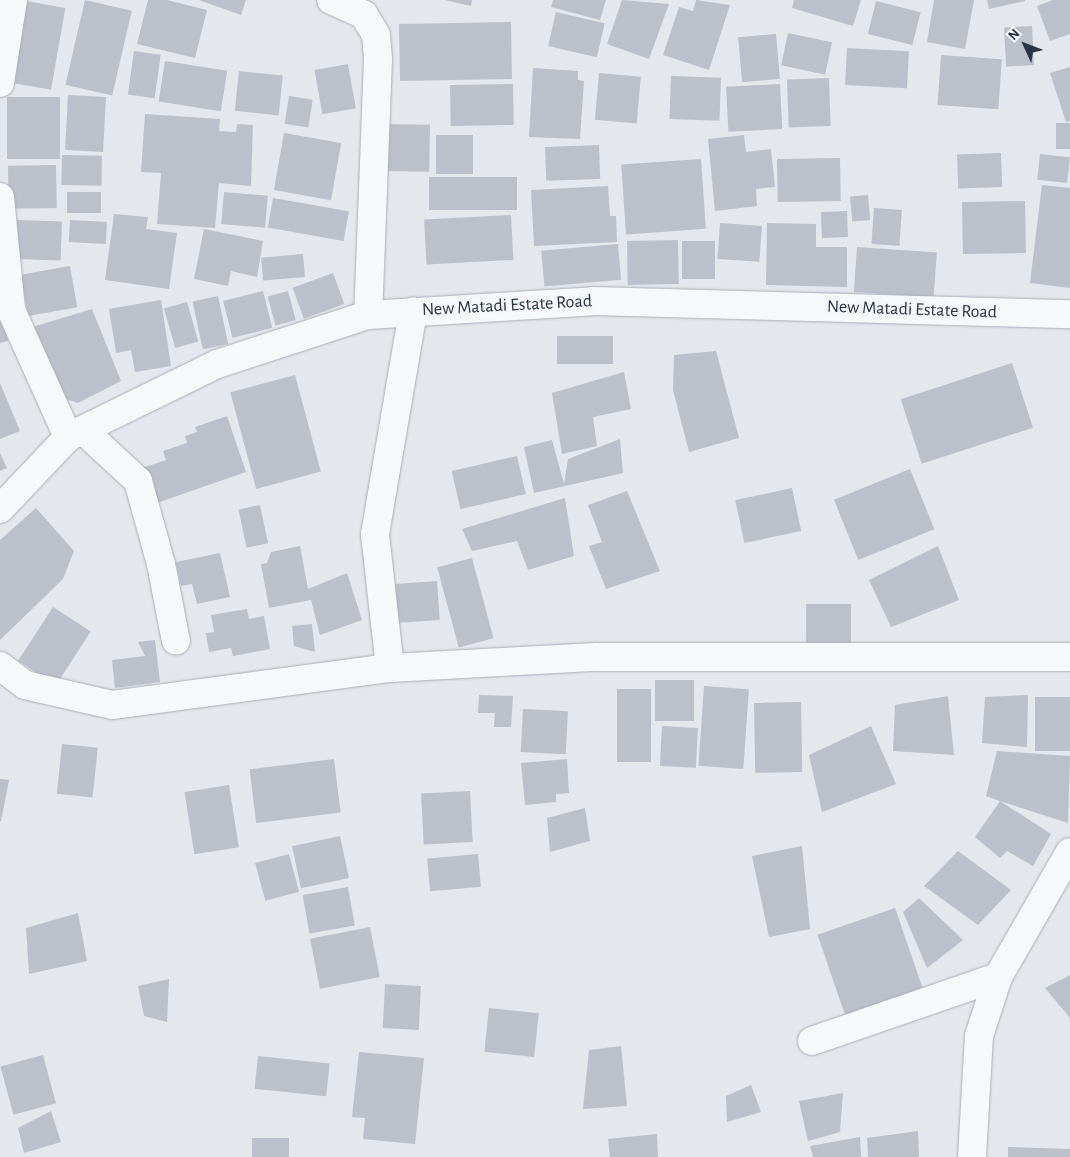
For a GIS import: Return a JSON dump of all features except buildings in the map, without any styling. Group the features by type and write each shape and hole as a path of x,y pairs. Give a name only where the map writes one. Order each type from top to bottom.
{"street":[{"path":"0,83 13,0"},
{"path":"331,0 364,15 376,35 378,59 368,315"},
{"path":"0,197 11,310 76,433 138,481 161,564 176,641"},
{"name":"New Matadi Estate Road","path":"0,509 76,433 217,364 368,315 594,300 1070,314"},
{"path":"390,668 375,534 412,311"},
{"path":"0,666 25,685 112,706 390,668 596,657 1070,657"},
{"path":"972,1157 979,1036 998,978 1070,852"},
{"path":"812,1041 998,978"}]}
